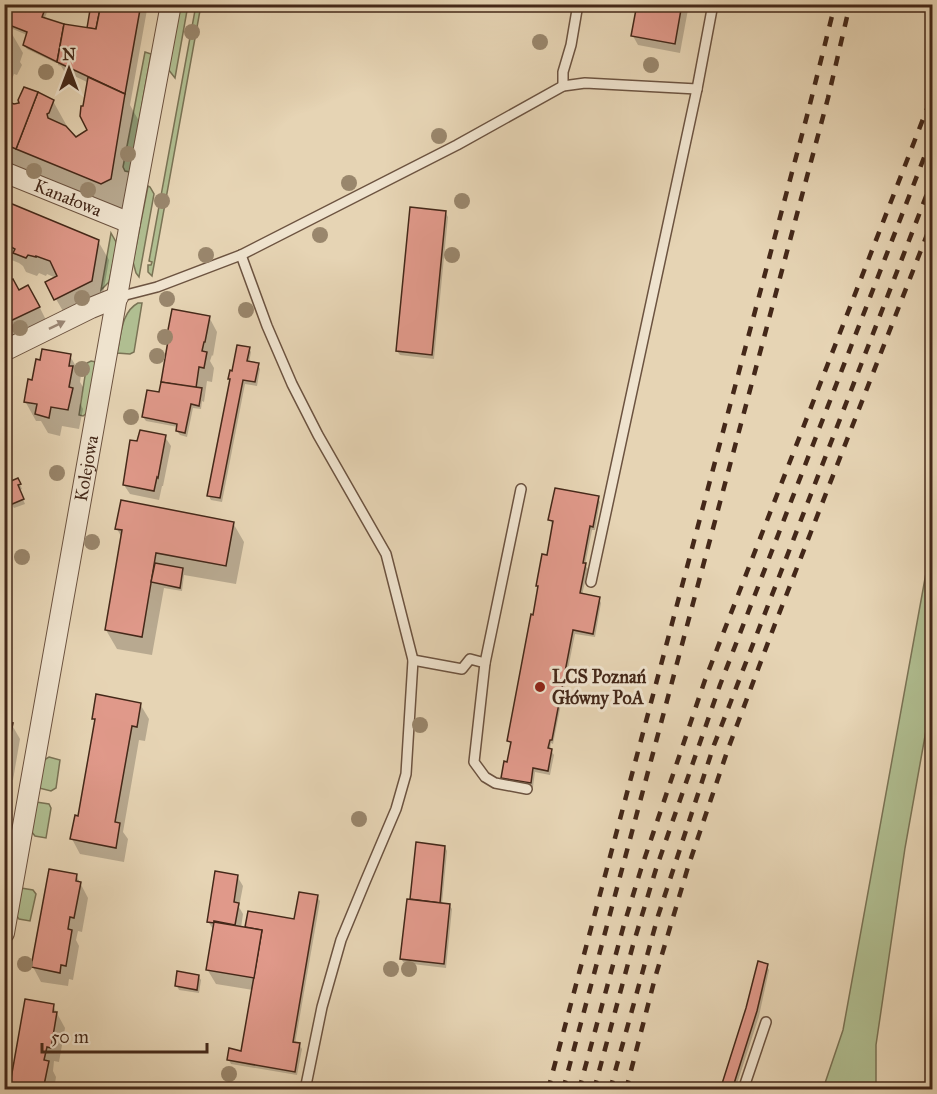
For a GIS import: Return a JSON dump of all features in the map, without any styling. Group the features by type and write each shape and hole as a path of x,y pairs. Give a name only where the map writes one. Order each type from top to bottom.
{"street":[{"name":"Kolejowa","path":"4,933 12,837 118,297 171,4"},
{"name":"Kanałowa","path":"4,172 130,223"},
{"path":"4,351 118,297"}],"lane":[{"path":"563,86 563,72 571,45 578,4"},
{"path":"591,582 697,89 713,4"},
{"path":"118,297 157,287 241,255 467,140 563,86 585,83 697,89"},
{"path":"241,255 267,326 292,384 318,435 386,554 413,660 406,774 396,809 341,940 322,1007 305,1089"},
{"path":"521,489 485,663 474,762 485,777 495,783 527,789"},
{"path":"413,660 462,669 470,659 485,663"},
{"path":"743,1089 766,1022"}],"green space":[{"path":"180,5 188,5 175,78 168,69"},
{"path":"196,5 201,5 152,276 148,272 148,265 152,262 149,261"},
{"path":"145,52 151,54 130,172 125,171 123,167"},
{"path":"148,186 154,194 139,277 133,262"},
{"path":"111,233 116,242 116,248 109,282 101,290"},
{"path":"142,303 134,352 117,353 125,318 132,307"},
{"path":"96,362 87,413 83,416 79,415 87,363"},
{"path":"932,540 932,697 905,848 876,1045 876,1089 823,1089 843,1030"},
{"path":"49,757 60,760 56,788 51,791 39,788 44,760"},
{"path":"36,802 49,804 51,808 46,838 35,836 31,831"},
{"path":"21,888 33,890 36,894 30,921 19,919 16,915"}],"building":[{"path":"4,4 47,4 42,17 64,24 57,62 23,45 27,32 4,23"},
{"path":"91,4 101,4 96,29 87,28"},
{"path":"101,4 141,4 125,94 57,62 64,24 96,29"},
{"path":"637,4 682,4 675,44 631,36"},
{"path":"88,77 125,94 111,179 101,184 16,149 38,92 54,100 47,114 48,118 66,126 76,137 87,130 80,116"},
{"path":"24,87 38,92 16,149 4,144 4,100 14,104 19,103 18,100"},
{"path":"5,201 99,240 92,281 54,300 45,282 57,276 50,261 28,255 26,258 13,253 15,249 4,243"},
{"path":"410,207 446,211 432,355 396,351"},
{"path":"13,279 19,290 28,285 40,307 4,324 4,283"},
{"path":"172,309 210,316 202,351 207,352 204,368 199,367 196,388 161,382"},
{"path":"237,345 250,347 247,361 259,363 255,382 243,380 220,498 207,496 230,379 228,379 230,370 232,371"},
{"path":"42,349 71,354 69,366 73,366 69,387 73,388 68,410 51,407 49,418 35,414 37,404 24,402 28,379 32,380 36,359 40,360"},
{"path":"161,382 202,388 199,406 191,404 185,433 176,431 177,424 142,417 147,390 159,392"},
{"path":"4,395 10,407 4,410"},
{"path":"140,430 166,435 154,491 123,485 130,440 137,441"},
{"path":"18,478 21,484 18,485 24,499 10,505 8,500 4,500 4,484"},
{"name":"LCS Poznań Główny PoA","path":"555,488 599,496 593,527 590,526 580,593 600,597 593,634 573,630 552,740 548,748 552,749 548,771 533,768 531,783 501,778 511,742 507,741 531,614 533,615 542,554 547,555 553,521 548,520"},
{"path":"121,500 234,522 226,566 156,553 142,637 105,630 122,530 115,529"},
{"path":"155,563 183,568 180,588 151,582"},
{"path":"96,694 141,703 137,727 132,726 115,822 120,823 116,848 70,839 75,815 78,816 95,719 92,719"},
{"path":"4,722 13,723 5,766 4,766"},
{"path":"416,842 445,846 440,903 410,899"},
{"path":"49,869 77,874 76,881 81,882 74,918 70,917 68,929 72,930 66,966 61,965 60,973 31,967"},
{"path":"215,871 238,875 234,902 239,903 235,925 207,922"},
{"path":"299,892 318,895 293,1042 300,1043 295,1072 227,1060 229,1048 241,1051 262,930 245,927 248,911 294,919"},
{"path":"407,899 450,904 444,964 400,959"},
{"path":"214,922 262,930 254,978 206,970"},
{"path":"758,961 768,964 757,1011 732,1090 720,1090 746,1008"},
{"path":"177,971 199,975 197,990 175,986"},
{"path":"25,999 54,1004 53,1012 57,1012 51,1048 47,1047 44,1060 49,1061 43,1090 9,1090"}],"railway":[{"path":"548,1090 835,4"},
{"path":"563,1090 828,98 850,4"},
{"path":"579,1090 641,869 705,680 932,96"},
{"path":"594,1090 656,869 720,685 932,137"},
{"path":"610,1090 658,916 714,745 932,181"},
{"path":"626,1090 655,978 688,867 728,749 932,222"}],"place":[{"name":"LCS Poznań Główny PoA","path":"540,687"}]}
